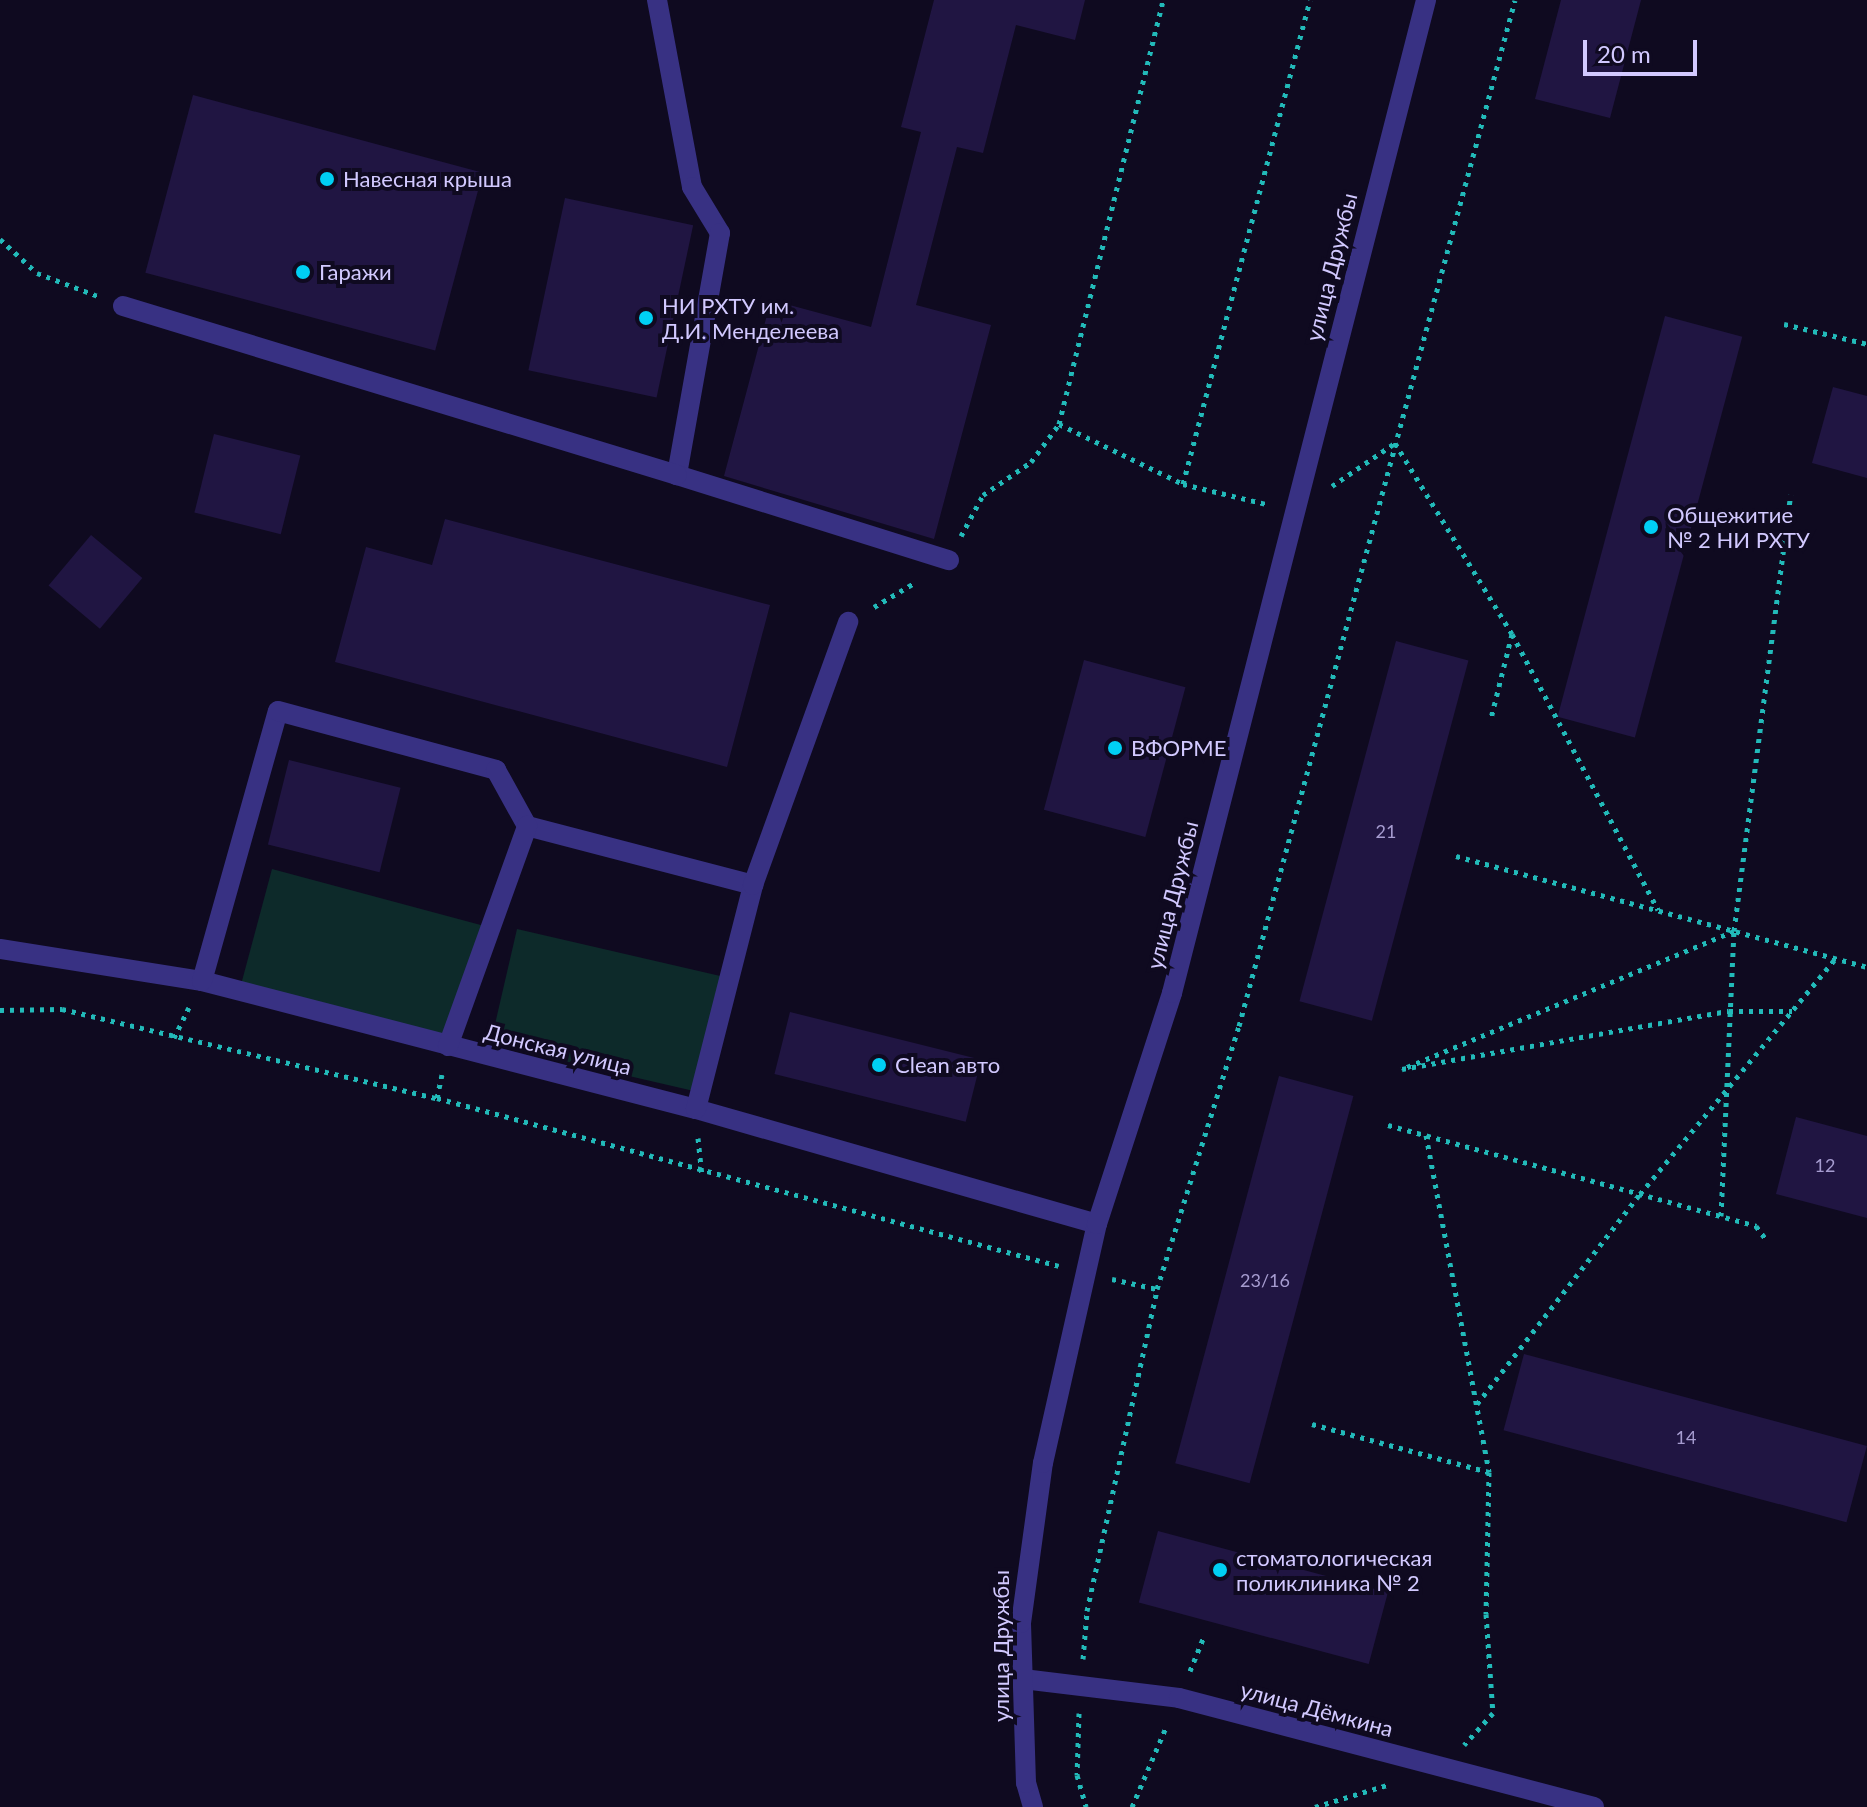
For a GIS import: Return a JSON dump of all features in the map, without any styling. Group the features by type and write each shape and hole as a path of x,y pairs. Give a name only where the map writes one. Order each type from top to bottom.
{"street":[{"path":"657,0 692,187 720,233 677,475"},
{"name":"улица Дружбы","path":"1033,1807 1026,1783 1023,1679 1026,1554 1086,1273 1097,1224 1172,993 1426,0"},
{"path":"123,306 949,560"},
{"path":"696,1109 753,885 848,622"},
{"path":"202,981 278,711 496,770 527,826 753,885"},
{"path":"448,1046 527,826"},
{"name":"Донская улица","path":"0,949 202,981 696,1109 1097,1224"},
{"name":"улица Дёмкина","path":"1023,1679 1179,1698 1594,1807"}],"path":[{"path":"848,622 949,560 983,495 1031,462 1059,424 1163,0"},
{"path":"1183,484 1310,0"},
{"path":"1086,1807 1077,1775 1087,1611 1157,1289 1239,1026 1515,0"},
{"path":"0,239 37,273 123,306"},
{"path":"1784,324 1867,344"},
{"path":"1059,424 1183,484 1294,511 1395,443"},
{"path":"1395,443 1512,634 1659,911"},
{"path":"1721,1216 1734,931 1791,495"},
{"path":"1491,718 1512,634"},
{"path":"1456,856 1867,967"},
{"path":"1734,931 1402,1069 1729,1011 1792,1011"},
{"path":"1476,1405 1640,1194 1835,959"},
{"path":"0,1010 62,1009 437,1098 1086,1273 1157,1289"},
{"path":"1388,1125 1756,1226 1765,1238"},
{"path":"1315,1807 1444,1767 1493,1713 1486,1614 1489,1472 1426,1135"},
{"path":"1312,1424 1489,1472"}],"green space":[{"path":"272,869 484,926 453,1041 241,984"},
{"path":"517,929 733,979 707,1094 490,1044"}],"building":[{"path":"934,0 1085,0 1075,40 1016,25 983,153 957,147 916,305 991,325 934,539 724,476 771,300 871,327 921,132 901,127"},
{"path":"1561,0 1641,0 1610,118 1535,99"},
{"path":"193,95 483,173 435,350 145,273"},
{"path":"565,198 693,225 657,397 528,370"},
{"name":"Общежитие № 2 НИ РХТУ","path":"1665,316 1742,337 1635,738 1558,717"},
{"path":"1833,387 1867,396 1867,478 1812,463"},
{"path":"214,434 300,456 281,534 194,513"},
{"path":"445,519 770,605 727,767 335,662 366,547 432,565"},
{"path":"91,535 142,578 100,629 49,586"},
{"path":"1396,641 1468,660 1372,1021 1299,1001"},
{"name":"ВФОРМЕ","path":"1084,660 1185,687 1145,837 1044,810"},
{"path":"289,760 401,788 380,872 268,844"},
{"name":"Сlean авто","path":"790,1012 981,1060 966,1122 775,1074"},
{"path":"1279,1076 1353,1096 1250,1483 1175,1463"},
{"path":"1796,1117 1867,1136 1867,1218 1776,1194"},
{"path":"1524,1354 1867,1446 1846,1522 1504,1430"},
{"name":"стоматологическая поликлиника № 2","path":"1158,1531 1388,1593 1369,1664 1139,1602"}],"place":[{"name":"Навесная крыша","path":"327,179"},
{"name":"Гаражи","path":"303,272"},
{"name":"НИ РХТУ им. Д.И. Менделеева","path":"646,318"},
{"name":"Общежитие № 2 НИ РХТУ","path":"1651,527"},
{"name":"ВФОРМЕ","path":"1115,748"},
{"name":"Сlean авто","path":"879,1065"},
{"name":"стоматологическая поликлиника № 2","path":"1220,1570"}]}
